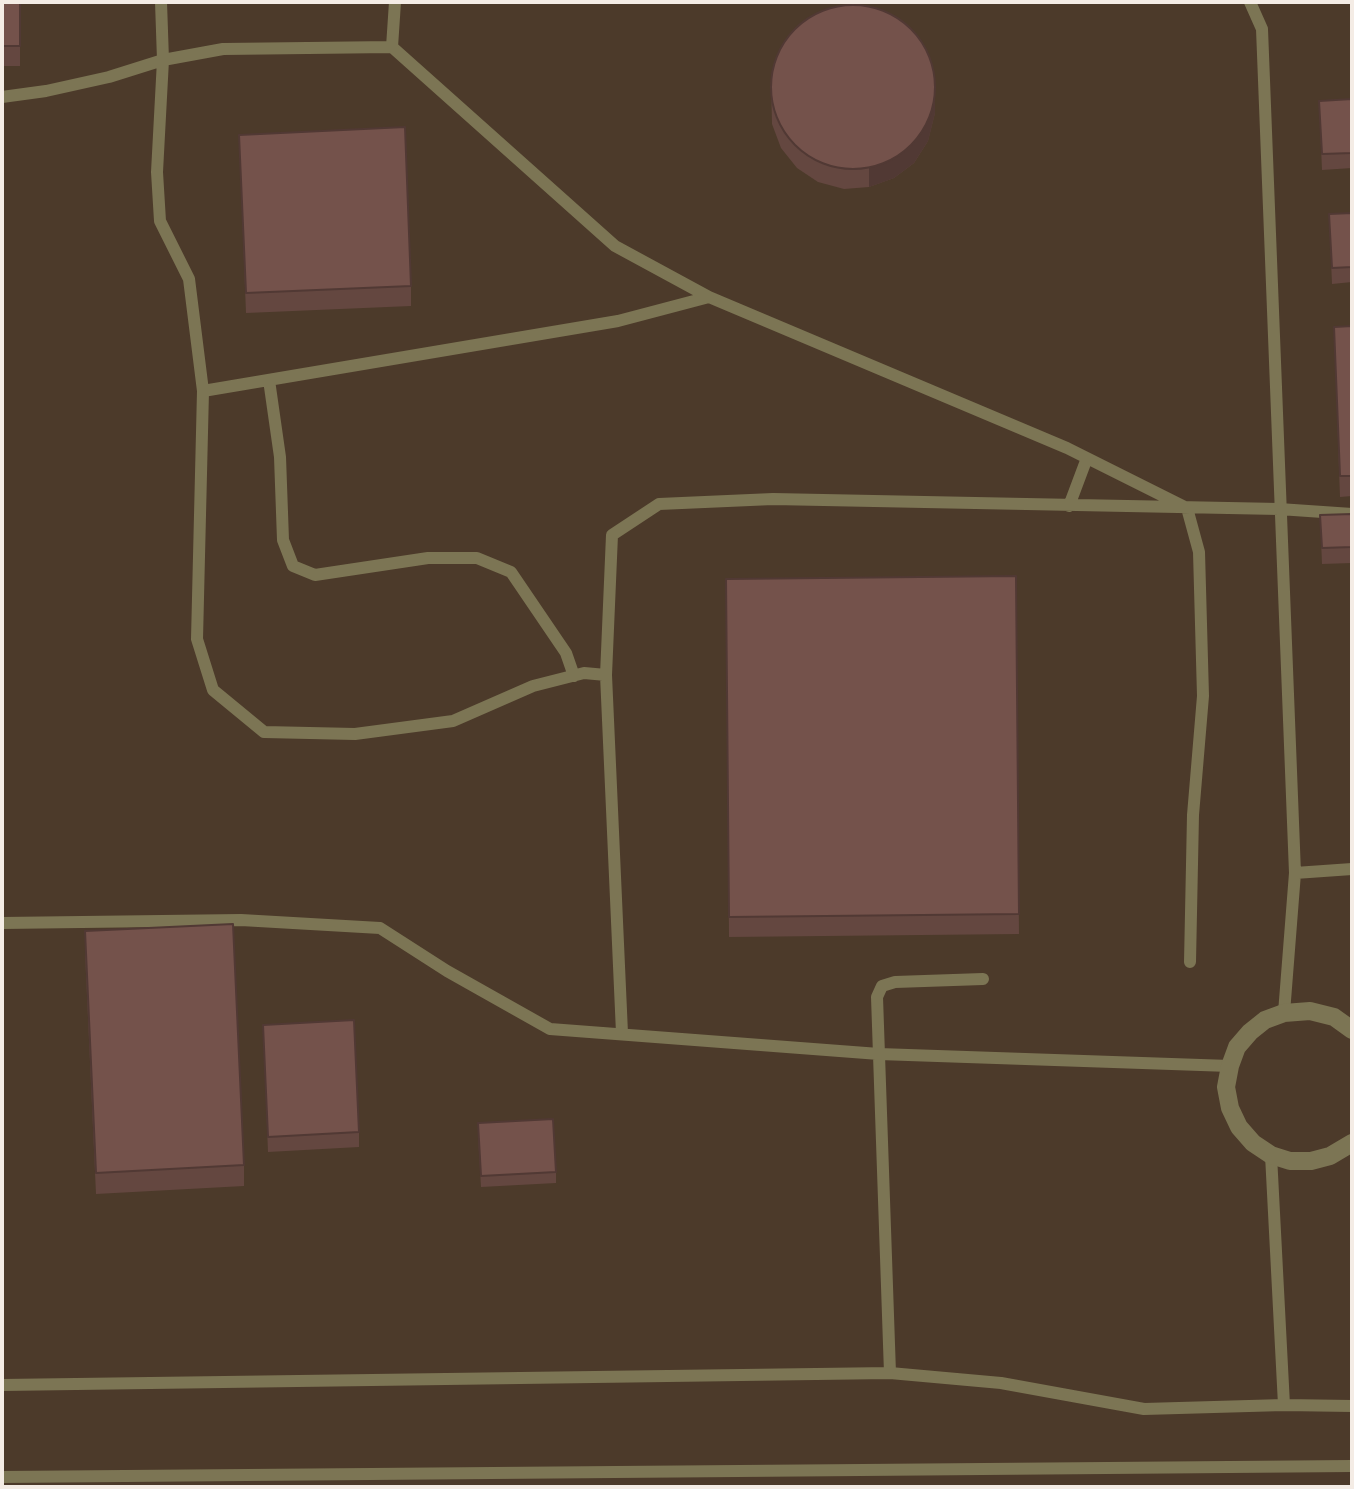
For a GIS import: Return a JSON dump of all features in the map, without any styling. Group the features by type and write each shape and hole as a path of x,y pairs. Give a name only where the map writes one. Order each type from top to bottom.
{"street":[{"path":"1351,1147 1311,1161 1290,1161 1271,1155 1253,1143 1239,1127 1230,1108 1226,1087 1237,1047 1265,1020 1284,1013 1310,1011 1334,1017 1352,1030"}],"lane":[{"path":"161,2 163,60 158,172 160,221 189,279 203,391 197,639 213,690 264,732 355,734 453,721 533,686 584,673 606,675"},
{"path":"392,47 395,2"},
{"path":"1250,2 1262,29 1279,509 1296,873 1284,1013"},
{"path":"2,97 46,91 96,80 163,60 223,49 392,47 615,246 709,297 1087,458 1187,509 1199,552 1203,696 1193,815 1191,962"},
{"path":"203,391 618,321 709,297"},
{"path":"269,380 280,457 284,540 293,566 315,575 428,558 477,558 511,572 566,653 574,676"},
{"path":"1069,506 1087,458"},
{"path":"621,1033 606,675 612,536 659,503 773,499 1279,509 1352,514"},
{"path":"1296,873 1352,869"},
{"path":"2,923 241,920 380,928 447,971 551,1029 878,1054 1230,1066"},
{"path":"890,1373 877,997 882,986 895,982 983,979"},
{"path":"1271,1155 1284,1405"},
{"path":"2,1385 890,1373 1001,1383 1143,1409 1352,1406"},
{"path":"2,1477 1352,1466"}],"shaded area":[{"path":"2,2 1352,2 1352,1487 2,1487"}],"building":[{"path":"2,2 20,2 20,46 2,46"},
{"path":"853,5 884,12 911,29 928,56 935,87 928,118 911,145 884,162 853,169 822,162 795,145 778,118 771,87 778,56 795,29 822,12"},
{"path":"1352,99 1352,153 1322,154 1319,101"},
{"path":"405,127 411,286 246,293 239,135"},
{"path":"1352,213 1352,267 1332,268 1329,214"},
{"path":"1352,326 1352,476 1340,476 1334,327"},
{"path":"1352,514 1352,547 1322,548 1320,515"},
{"path":"1016,576 1019,914 729,917 726,579"},
{"path":"233,924 244,1165 96,1173 85,931"},
{"path":"354,1020 359,1132 268,1137 263,1025"},
{"path":"553,1119 556,1172 481,1176 478,1123"}]}
